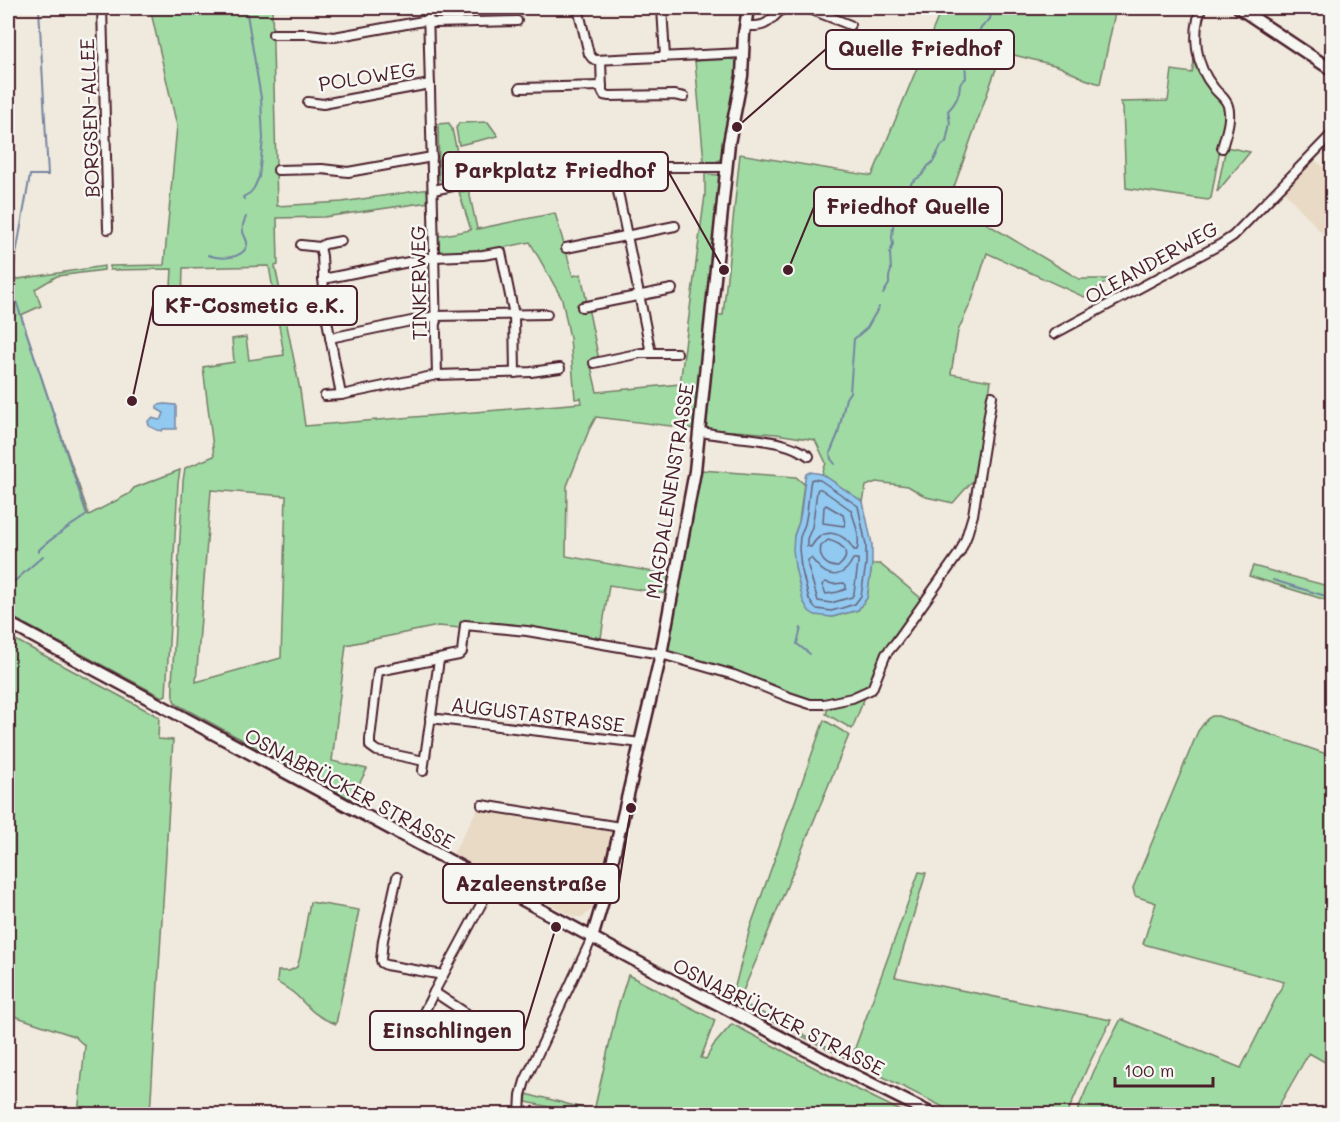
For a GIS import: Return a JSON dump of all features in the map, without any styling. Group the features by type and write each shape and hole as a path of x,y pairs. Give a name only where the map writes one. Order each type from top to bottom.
{"street":[{"name":"BORGSEN-ALLEE","path":"102,8 108,229"},
{"name":"TINKERWEG","path":"428,8 437,375"},
{"path":"578,8 589,54 592,58 601,60 744,53"},
{"path":"662,8 665,57"},
{"name":"MAGDALENENSTRASSE","path":"592,938 621,827 661,654 695,471 726,167 732,122 742,76 748,8"},
{"path":"745,26 758,27 765,24 783,8"},
{"path":"807,8 850,25"},
{"path":"1201,8 1196,34 1199,61 1214,89 1226,101 1229,110 1222,148"},
{"path":"1239,8 1332,70"},
{"path":"273,34 334,37 423,21 518,21"},
{"path":"601,60 604,95 684,97"},
{"name":"POLOWEG","path":"308,102 323,104 430,84"},
{"path":"520,88 602,86"},
{"name":"OLEANDERWEG","path":"1054,334 1233,236 1332,134"},
{"path":"278,170 329,169 348,172 432,157"},
{"path":"433,190 549,167 726,167"},
{"path":"615,167 615,177 651,353"},
{"path":"566,248 675,226"},
{"path":"302,245 320,247 340,241"},
{"path":"320,247 325,310 341,395"},
{"path":"323,279 434,257 501,252 514,315 515,373"},
{"path":"582,307 672,289"},
{"path":"330,338 435,316 547,314"},
{"path":"594,363 641,353 677,353"},
{"path":"325,396 341,395 437,375 515,373 560,368"},
{"path":"424,761 377,751 370,746 378,671 459,655 462,652 465,625 527,631 661,654 734,675 810,704 844,700 872,689 886,654 897,642 960,552 966,538 973,514 992,396"},
{"path":"700,432 789,445 808,456"},
{"name":"OSNABRÜCKER STRASSE","path":"8,624 592,938 932,1114"},
{"name":"AUGUSTASTRASSE","path":"423,771 439,660"},
{"name":"AUGUSTASTRASSE","path":"430,718 641,743"},
{"path":"482,805 621,827"},
{"path":"397,877 383,940 382,963 443,975"},
{"path":"410,1040 492,884"},
{"path":"520,1114 525,1081 592,938"},
{"path":"434,992 484,1024"}],"shaded area":[{"path":"40,8 150,8 151,13 106,14 106,9 40,10"},
{"path":"1314,160 1332,172 1332,244 1284,191"},
{"path":"478,808 611,833 612,841 600,892 592,909 583,917 575,917 453,854"}],"green space":[{"path":"150,8 272,8 277,206 342,202 429,189 429,202 324,217 277,218 278,265 275,266 305,426 582,403 581,398 575,399 570,338 562,299 530,242 482,252 439,253 438,236 471,230 459,192 469,191 477,229 555,213 573,276 581,274 599,360 590,362 597,392 680,384 705,195 705,174 720,175 695,429 596,417 567,486 566,556 670,575 667,594 609,585 601,638 512,624 462,621 461,628 438,626 346,645 332,761 367,769 351,799 178,705 173,698 185,468 214,456 203,367 234,362 232,339 246,337 249,360 284,355 269,266 183,268 182,302 179,302 178,291 171,286 172,269 110,270 110,266 164,265 177,126","holes":["211,490 286,496 281,658 196,682"]},
{"path":"942,8 1116,8 1100,84 1058,66 1002,52 949,201 1079,279 1111,279 1084,297 987,253 972,300 958,331 951,374 991,381 976,477 953,503 926,497 908,486 876,482 866,486 863,502 822,474 826,463 815,440 776,434 706,429 717,315 723,315 740,154 872,176"},
{"path":"1195,55 1227,110 1211,198 1208,200 1126,188 1123,107 1120,102 1168,101 1172,70 1192,73"},
{"path":"733,59 736,62 736,82 722,158 716,162 704,162 695,61"},
{"path":"488,122 498,136 459,145 456,128 459,123"},
{"path":"449,123 462,179 443,183 439,179 438,124"},
{"path":"1226,147 1250,152 1217,192"},
{"path":"104,266 104,270 57,276 35,289 41,306 21,315 89,515 129,494 134,488 180,470 166,695 162,697 8,615 8,303 12,280"},
{"path":"701,470 796,477 804,484 799,522 794,536 832,617 858,610 867,598 872,564 880,564 923,600 891,646 885,646 867,688 839,698 809,701 669,655 667,652"},
{"path":"1253,566 1332,587 1332,602 1249,576"},
{"path":"8,636 159,717 158,739 173,740 150,1114 78,1114 85,1046 74,1036 8,1014"},
{"path":"865,697 852,729 826,714 829,706"},
{"path":"1212,716 1218,716 1332,756 1332,1066 1309,1053 1274,1114 1076,1114 1094,1071 1121,1019 1241,1068 1284,982 1143,944 1156,903 1135,896 1133,888 1198,731"},
{"path":"824,720 849,735 737,1005 731,1002 750,928"},
{"path":"919,872 926,873 895,977 1111,1020 1067,1114 957,1114 744,1007 745,1004 851,1059"},
{"path":"310,902 359,910 336,1024 319,1016 295,994 277,982 278,971 289,971 297,967"},
{"path":"628,975 715,1020 701,1058 706,1059 713,1046 732,1024 907,1114 582,1114 526,1102 527,1094 594,1111 617,1010"}],"water":[{"path":"176,405 176,429 163,429 162,431 149,426 148,421 152,418 159,420 162,418 164,413 157,409 157,406"},
{"path":"810,472 822,474 863,502 872,544 872,564 867,598 858,610 832,617 815,615 809,611 803,601 795,567 794,536 801,512 806,474"}],"waterway":[{"path":"39,8 48,175 30,175 10,288 87,515 50,540 39,552"},
{"path":"244,199 243,197 254,188 259,177 263,139 261,98 246,8"},
{"path":"883,294 889,284 894,218 912,182 922,175 946,142 950,123 948,111 957,99 960,84 966,78 965,59 980,29 990,19 992,8"},
{"path":"208,255 230,257 245,250 247,243 243,228 246,217"},
{"path":"835,464 830,453 838,434 846,398 850,392 854,339 867,328 879,307"},
{"path":"8,587 43,556"},
{"path":"1273,580 1332,598"},
{"path":"801,628 797,644 810,654"},
{"path":"1328,1040 1327,1026 1332,1017"},
{"path":"1329,1054 1332,1057"}],"railway":[{"path":"1325,8 1332,13"}],"place":[{"name":"Quelle Friedhof","path":"737,127"},
{"name":"Parkplatz Friedhof","path":"724,270"},
{"name":"Friedhof Quelle","path":"788,270"},
{"name":"KF-Cosmetic e.K.","path":"132,401"},
{"name":"Azaleenstraße","path":"631,808"},
{"name":"Einschlingen","path":"556,927"}]}
